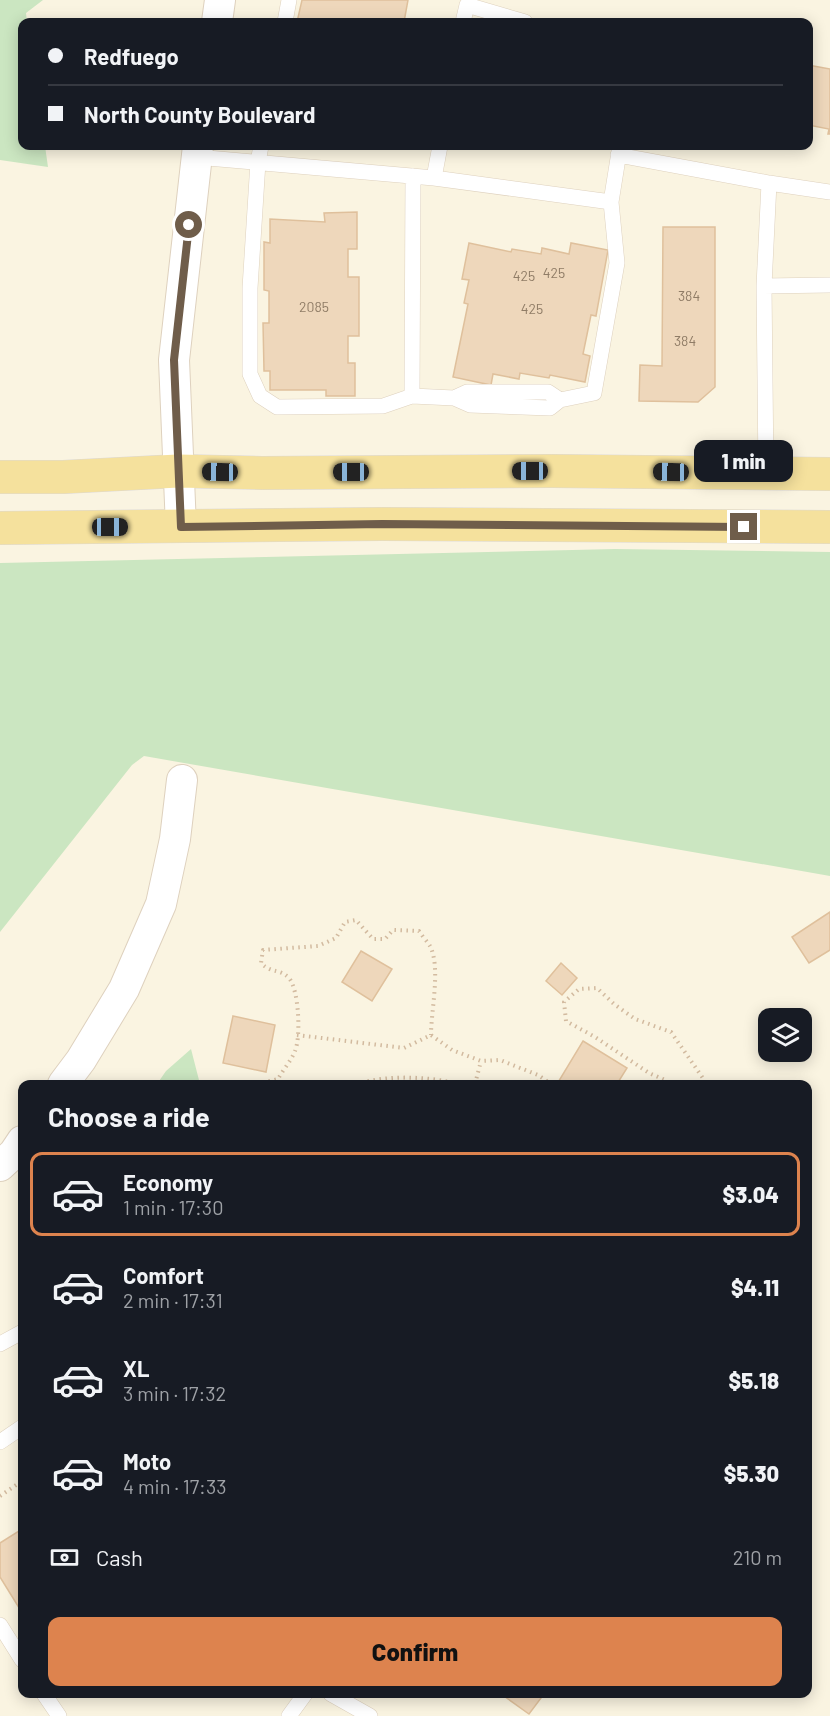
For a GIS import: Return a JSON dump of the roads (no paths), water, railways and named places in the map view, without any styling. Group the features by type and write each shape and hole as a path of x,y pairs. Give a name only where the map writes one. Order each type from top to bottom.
{"main road":[{"path":"0,477 63,477 178,471 830,474"},
{"path":"0,528 382,524 637,528 830,527"}],"street":[{"path":"218,18 220,0"},
{"path":"181,527 174,360 197,151"},
{"path":"66,1080 124,989 161,904 175,839 182,780"}],"lane":[{"path":"286,18 289,0"},
{"path":"463,18 464,3 512,18"},
{"path":"260,150 250,288 250,374 260,396 277,407 382,406 412,396 454,398 467,392 548,392 560,400 594,393 616,263 611,202 619,150 769,183 830,192"},
{"path":"434,178 439,150"},
{"path":"197,151 258,162 434,178 611,202"},
{"path":"412,396 413,176"},
{"path":"766,473 764,286 769,183"},
{"path":"764,286 830,285"},
{"path":"0,1344 18,1334"},
{"path":"0,1442 18,1430"},
{"path":"0,1625 18,1654"},
{"path":"47,1698 59,1716"},
{"path":"289,1716 302,1698"},
{"path":"338,1698 370,1716"}]}
